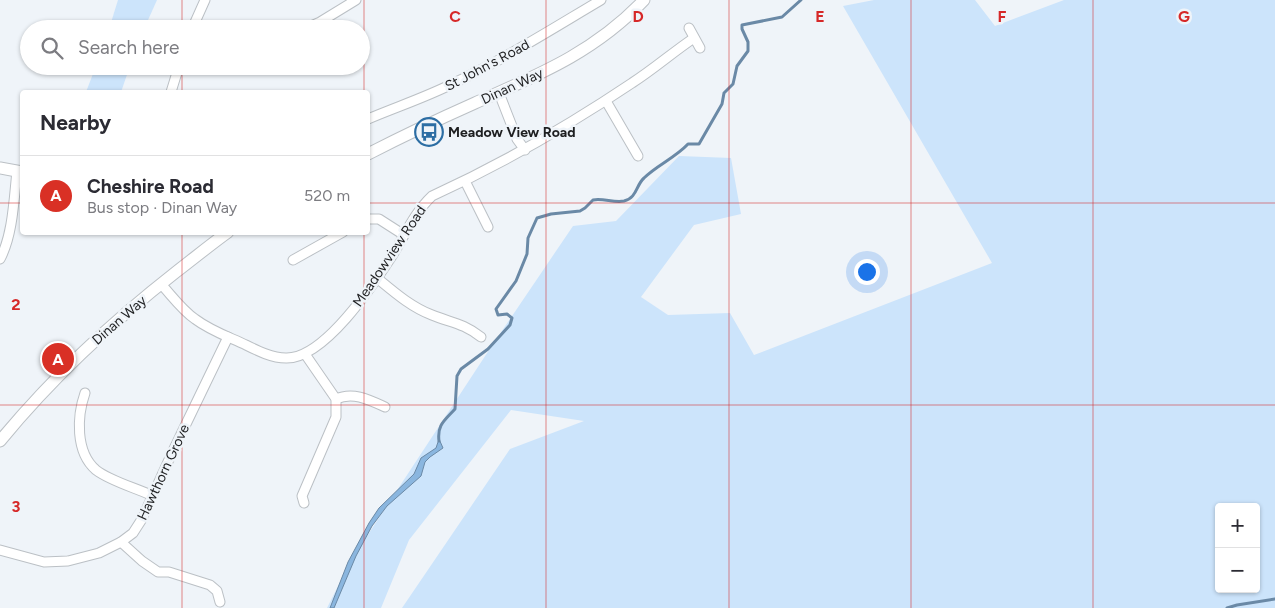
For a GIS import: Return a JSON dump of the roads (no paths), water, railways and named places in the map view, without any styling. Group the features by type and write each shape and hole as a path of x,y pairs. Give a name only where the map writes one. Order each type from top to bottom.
{"street":[{"path":"196,20 205,0"},
{"path":"323,20 356,0"},
{"name":"St John's Road","path":"370,118 454,84 529,43 601,0"},
{"name":"Dinan Way","path":"370,153 569,59 600,40 631,14 644,0"},
{"path":"689,28 700,48"},
{"name":"Meadowview Road","path":"306,354 320,344 360,302 422,204 432,196 525,150 606,101 694,38"},
{"path":"172,90 176,75"},
{"path":"499,93 517,139 525,150"},
{"path":"606,101 638,156"},
{"path":"0,168 20,172 10,225 0,259"},
{"path":"464,181 488,227"},
{"path":"472,221 482,216"},
{"path":"370,219 378,219 404,235"},
{"name":"Dinan Way","path":"0,441 34,401 99,336 161,284 224,235"},
{"path":"293,260 338,235"},
{"path":"376,278 402,298 430,314 468,326 481,337"},
{"path":"161,284 177,303 212,330 265,354 286,358 306,354 336,399 336,417 302,496 304,504"},
{"name":"Hawthorn Grove","path":"0,550 44,562 56,562 99,554 133,533 142,519 228,337"},
{"path":"85,393 80,408 80,436 82,448 95,469 153,496"},
{"path":"336,399 341,397 362,397 385,407"},
{"path":"121,542 142,561 158,572 169,572 210,585 217,591 220,602"}],"water":[{"path":"439,439 443,448 425,462 421,476 387,506 372,526 356,556 334,608 330,608 348,562 369,523 379,508 414,474 421,458 436,448"}],"waterway":[{"path":"439,441 440,427 455,409 457,376 461,369 488,349 510,325 512,318 507,314 498,315 496,309 516,281 527,254 528,238 537,218 551,214 580,211 593,200 624,201 634,194 641,181 649,173 688,144 699,144 722,104 724,93 733,84 737,66 748,51 748,42 742,25 782,17 801,0"},
{"path":"1227,608 1275,599"}],"place":[{"name":"Meadow View Road","path":"429,132"},
{"name":"Cheshire Road","path":"58,359"}]}
